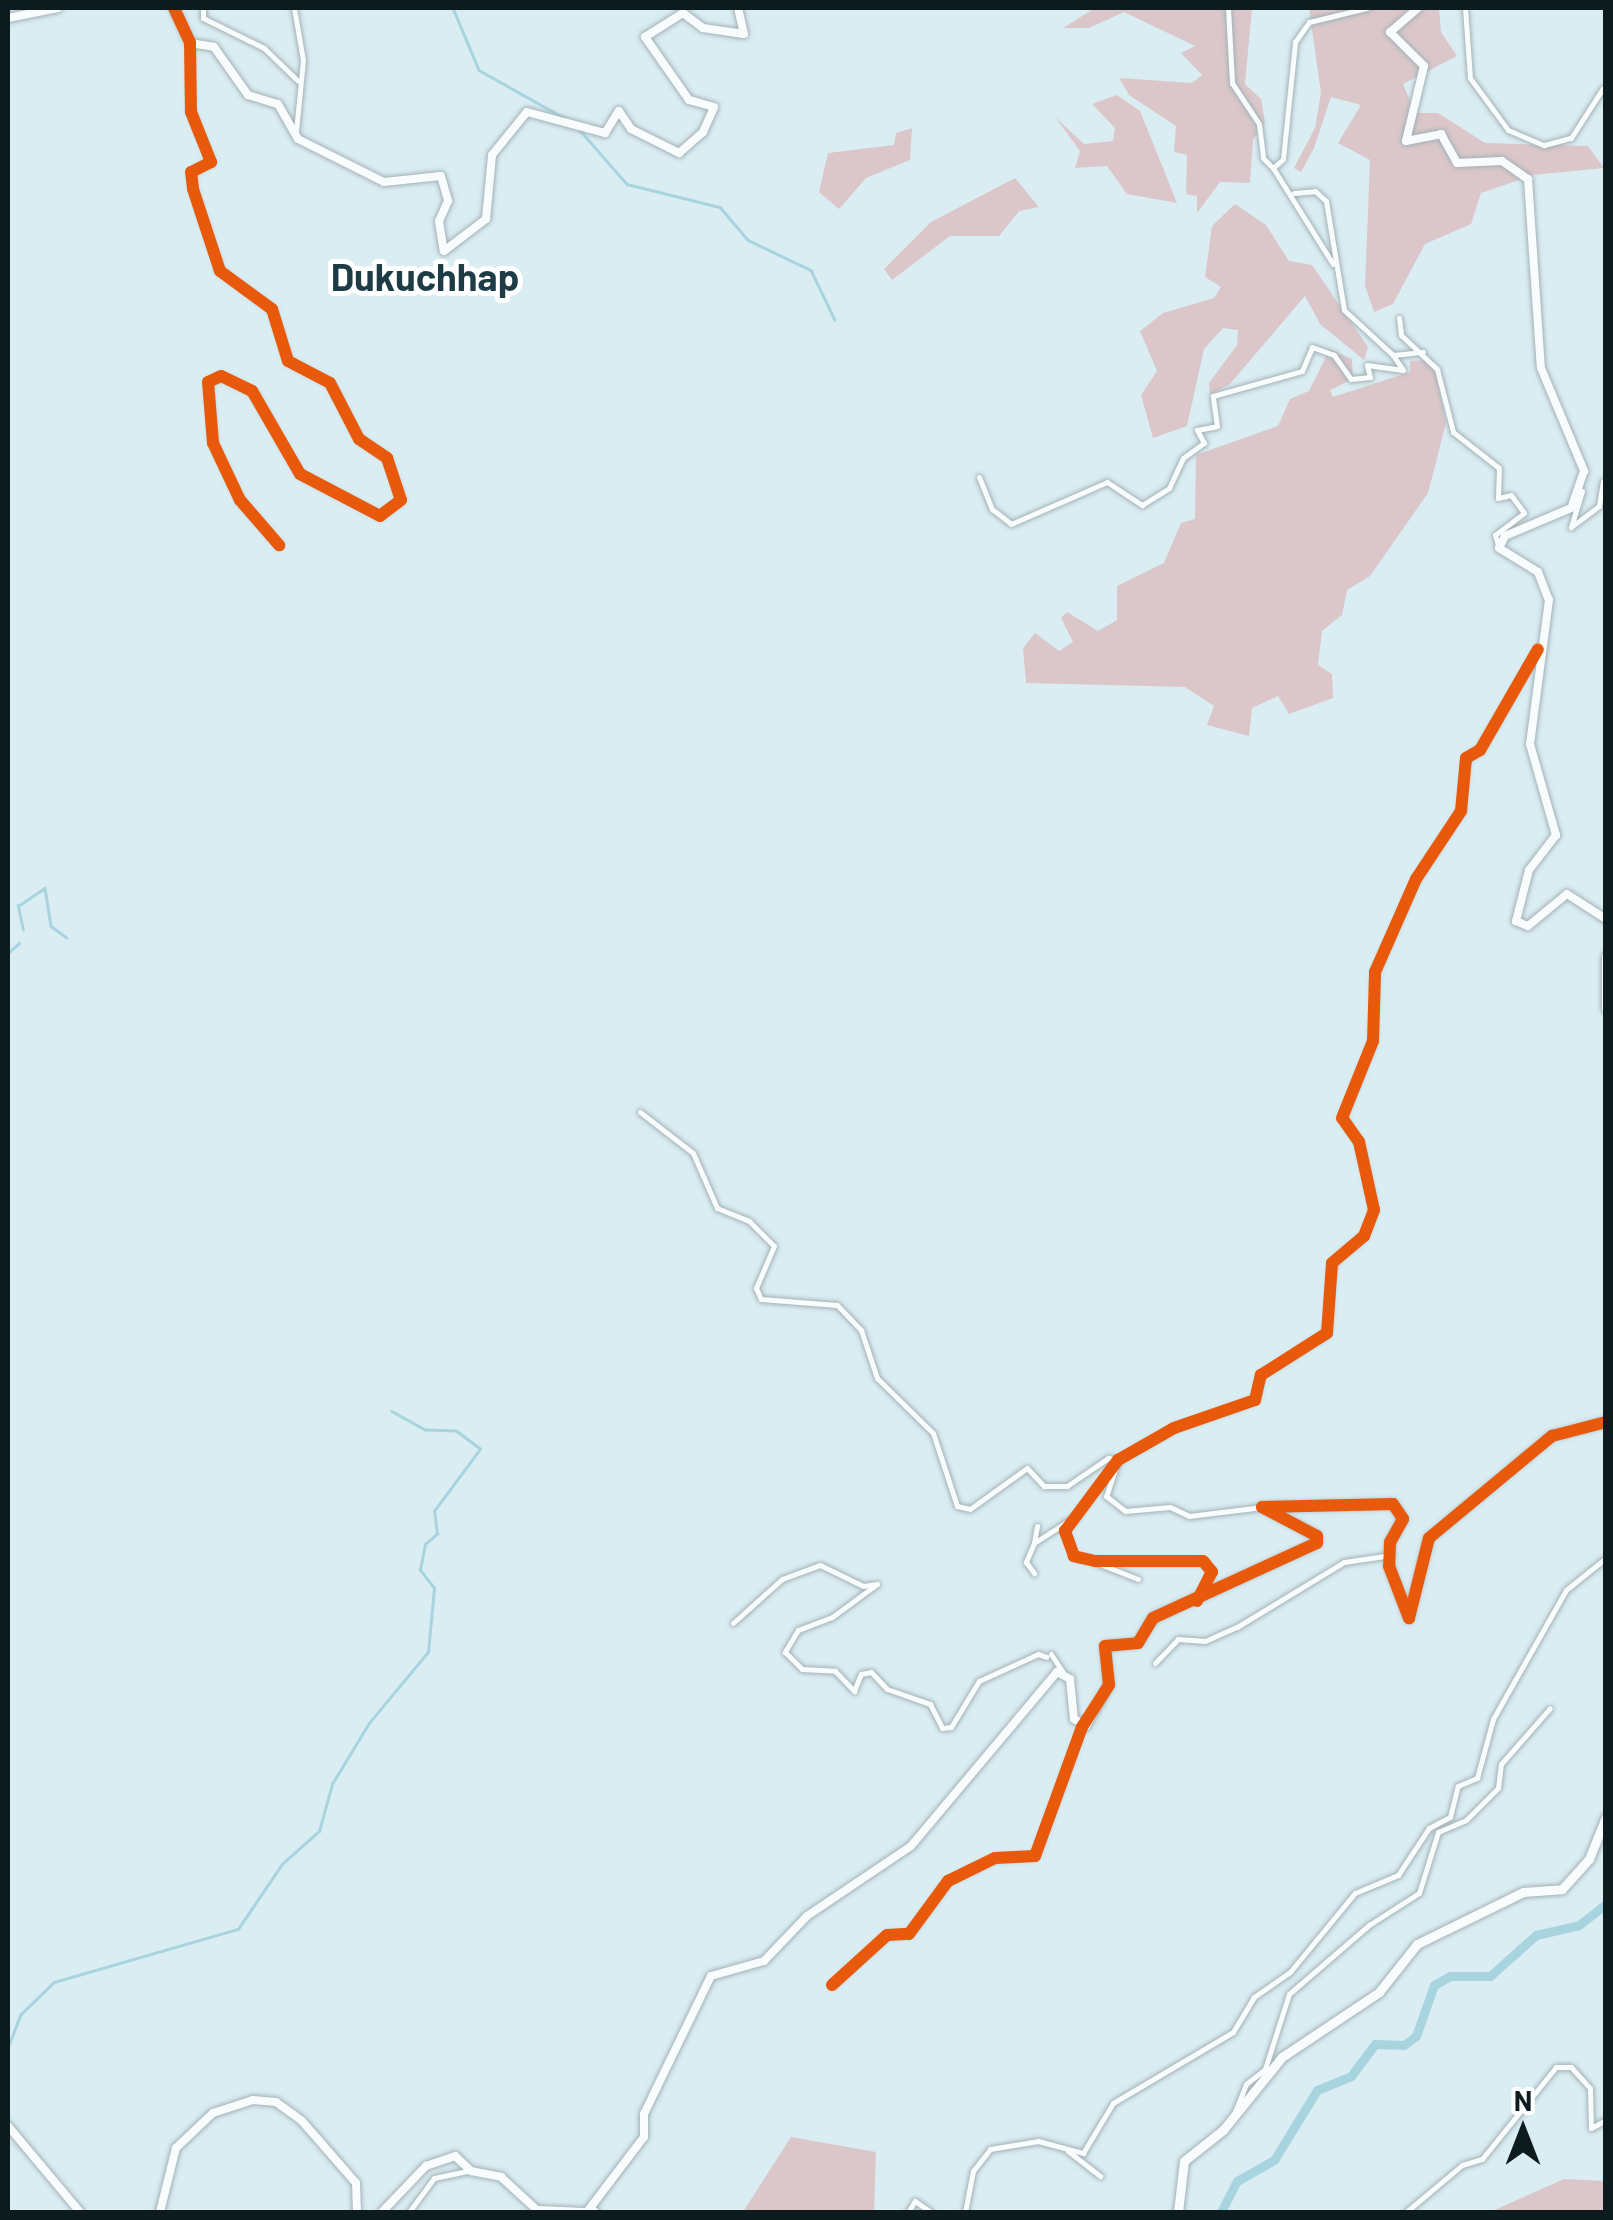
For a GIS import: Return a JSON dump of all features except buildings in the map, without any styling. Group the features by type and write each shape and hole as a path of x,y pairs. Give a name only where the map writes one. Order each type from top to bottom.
{"main road":[{"path":"1178,2212 1184,2161 1233,2116 1282,2057 1379,1992 1406,1952 1523,1892 1562,1889 1589,1859 1606,1817"}],"street":[{"path":"8,18 58,8"},
{"path":"174,8 190,44 191,112 211,162 191,172 220,270 272,309 288,361 330,383 359,439 386,458 401,500 380,516 300,474 252,392 220,376 208,382 213,443 240,500 279,545"},
{"path":"203,8 203,18 264,48 298,82"},
{"path":"294,8 303,60 298,82 300,139"},
{"path":"190,44 214,48 248,94 278,104 300,139 384,182 441,176 446,251 486,219 492,155 512,123 531,111 605,133 619,111 631,129 679,153 703,132 714,107 688,100 645,38 683,14 695,25 744,34 738,8"},
{"path":"1228,8 1232,83 1259,124 1263,158 1294,193 1333,264"},
{"path":"1272,168 1283,159 1295,42 1309,22 1367,8"},
{"path":"1418,8 1390,32 1424,66 1406,141 1441,134 1457,164 1502,161 1528,179 1538,351 1584,465 1582,491 1571,527 1600,506 1603,481"},
{"path":"1465,8 1470,78 1508,130 1544,145 1572,138 1603,88"},
{"path":"979,478 992,509 1011,524 1107,482 1142,505 1170,488 1184,458 1204,442 1197,430 1217,426 1213,396 1302,371 1312,347 1334,355 1351,378 1370,378 1367,365 1404,370 1344,310 1333,264 1326,201 1316,191 1294,193"},
{"path":"1399,318 1401,335 1424,352 1437,369 1453,432 1499,468 1498,498 1511,495 1524,513 1495,535 1499,548 1546,583 1549,606 1538,649 1530,744 1556,836 1528,870 1516,921 1528,926 1567,894 1606,919"},
{"path":"1393,355 1424,352"},
{"path":"1499,548 1505,536 1572,508 1582,491"},
{"path":"1034,1544 1072,1519 1118,1460 1174,1428 1255,1400 1261,1375 1327,1333 1332,1263 1364,1236 1374,1210 1359,1142 1342,1118 1373,1040 1376,972 1416,879 1461,811 1466,758 1480,750 1538,649"},
{"path":"1606,957 1606,1009"},
{"path":"640,1112 693,1153 717,1208 750,1221 774,1246 756,1288 761,1299 838,1305 862,1330 877,1378 933,1433 957,1506 970,1509 1027,1468 1044,1486 1067,1486 1108,1458 1118,1460"},
{"path":"1118,1460 1106,1496 1125,1511 1170,1507 1189,1516 1262,1507 1393,1504 1402,1520 1390,1555 1409,1618 1422,1552 1443,1526 1552,1436 1606,1422"},
{"path":"832,1985 887,1936 909,1934 948,1881 995,1858 1035,1856 1082,1727 1108,1685 1105,1646 1138,1643 1153,1618 1317,1544 1318,1536 1262,1507"},
{"path":"1072,1519 1064,1542 1074,1556 1138,1579"},
{"path":"1034,1574 1026,1562 1037,1526"},
{"path":"1155,1663 1178,1639 1205,1641 1237,1627 1344,1562 1390,1555"},
{"path":"1450,1817 1458,1786 1477,1778 1493,1719 1566,1590 1606,1558"},
{"path":"1095,1561 1202,1561 1212,1572 1197,1601"},
{"path":"732,1623 782,1579 820,1564 863,1586 876,1584 832,1617 798,1630 784,1652 802,1669 835,1672 854,1690 861,1674 870,1672 887,1690 925,1700 942,1728 950,1727 979,1682 1038,1654 1049,1655 1070,1680 1082,1727"},
{"path":"409,2212 434,2178 471,2170 501,2176 537,2210 591,2212 644,2137 644,2114 711,1976 728,1965 764,1961 807,1916 912,1846 998,1733 1032,1710 1047,1680 1057,1672 1070,1680"},
{"path":"1233,2116 1246,2084 1264,2068 1289,1994 1368,1925 1419,1894 1438,1832 1466,1820 1498,1788 1501,1764 1550,1708"},
{"path":"965,2212 973,2170 990,2149 1038,2141 1083,2153 1112,2103 1233,2032 1254,1997 1290,1972 1354,1892 1398,1874 1429,1828 1450,1817 1466,1820"},
{"path":"1406,2212 1462,2165 1482,2159 1556,2067 1571,2068 1590,2088 1591,2128 1606,2120"},
{"path":"160,2212 176,2148 213,2114 252,2100 276,2102 302,2121 356,2184 356,2212"},
{"path":"8,2126 80,2212"},
{"path":"1065,2149 1100,2176"},
{"path":"382,2212 436,2160 454,2156 471,2170"},
{"path":"908,2212 915,2201 930,2212"}],"shaded area":[{"path":"1095,8 1252,8 1245,84 1261,99 1265,122 1253,140 1250,183 1220,182 1197,213 1197,196 1186,194 1187,155 1174,152 1176,126 1129,95 1119,78 1192,83 1202,75 1181,53 1195,46 1124,12 1089,28 1063,28"},
{"path":"1309,8 1439,8 1441,32 1457,56 1403,84 1415,113 1438,113 1485,143 1588,146 1604,168 1533,175 1481,193 1471,224 1425,244 1393,304 1374,312 1365,286 1370,160 1338,143 1361,105 1331,97 1314,148 1301,172 1294,168 1315,128 1321,93"},
{"path":"1117,95 1140,111 1177,203 1127,194 1107,166 1075,168 1080,151 1055,117 1084,144 1113,141 1115,128 1092,104"},
{"path":"912,128 910,160 866,178 839,209 819,192 828,153 894,145 896,133"},
{"path":"1015,178 1039,207 1019,211 999,236 950,236 892,280 884,269 931,222"},
{"path":"1235,204 1266,225 1289,261 1312,265 1368,347 1364,360 1320,324 1305,296 1230,384 1210,395 1209,383 1237,345 1238,330 1223,328 1204,349 1187,426 1153,438 1141,395 1157,371 1140,331 1163,313 1214,298 1221,287 1205,277 1212,226"},
{"path":"1330,349 1352,359 1353,379 1330,390 1333,397 1410,372 1410,361 1433,360 1446,423 1428,493 1370,576 1347,590 1342,615 1322,631 1318,665 1332,674 1333,698 1289,714 1278,696 1252,708 1249,736 1207,725 1214,706 1185,687 1026,683 1023,648 1035,633 1059,651 1073,642 1061,618 1067,612 1098,631 1117,620 1117,586 1164,563 1181,523 1195,519 1196,455 1278,426 1290,399 1309,391"},
{"path":"791,2137 876,2152 874,2212 743,2212"},
{"path":"1564,2179 1605,2181 1605,2212 1490,2212"}],"waterway":[{"path":"453,8 479,70 570,121"},
{"path":"580,130 627,184 720,207 748,240 811,270 835,320"},
{"path":"23,930 18,906 45,888 51,926 66,937"},
{"path":"8,953 19,943"},
{"path":"8,2047 20,2015 54,1982 238,1929 282,1864 319,1831 332,1784 369,1723 428,1652 434,1588 420,1570 425,1544 437,1534 434,1511 480,1449 456,1431 425,1430 392,1412"},
{"path":"1221,2212 1237,2181 1274,2160 1317,2090 1351,2076 1375,2044 1404,2045 1416,2036 1434,1985 1450,1976 1490,1976 1536,1935 1579,1925 1606,1904"}],"cycle path":[{"path":"174,8 190,43 191,112 211,162 191,172 193,189 220,271 272,309 288,361 330,383 359,439 387,458 401,500 380,516 300,474 252,391 221,376 208,382 213,443 240,500 279,545"},
{"path":"1197,1601 1212,1572 1203,1561 1095,1561 1074,1556 1065,1531 1118,1460 1174,1428 1255,1400 1261,1375 1327,1333 1332,1263 1364,1236 1374,1210 1359,1142 1342,1118 1373,1041 1375,972 1416,879 1461,811 1466,758 1480,750 1538,649"},
{"path":"832,1985 887,1935 909,1934 948,1881 995,1858 1035,1856 1082,1727 1109,1685 1105,1646 1138,1643 1153,1618 1317,1543 1317,1536 1262,1507 1393,1504 1403,1519 1390,1542 1389,1566 1409,1618 1429,1538 1552,1436 1606,1422"}],"district":[{"name":"Dukuchhap","path":"425,277"}]}
